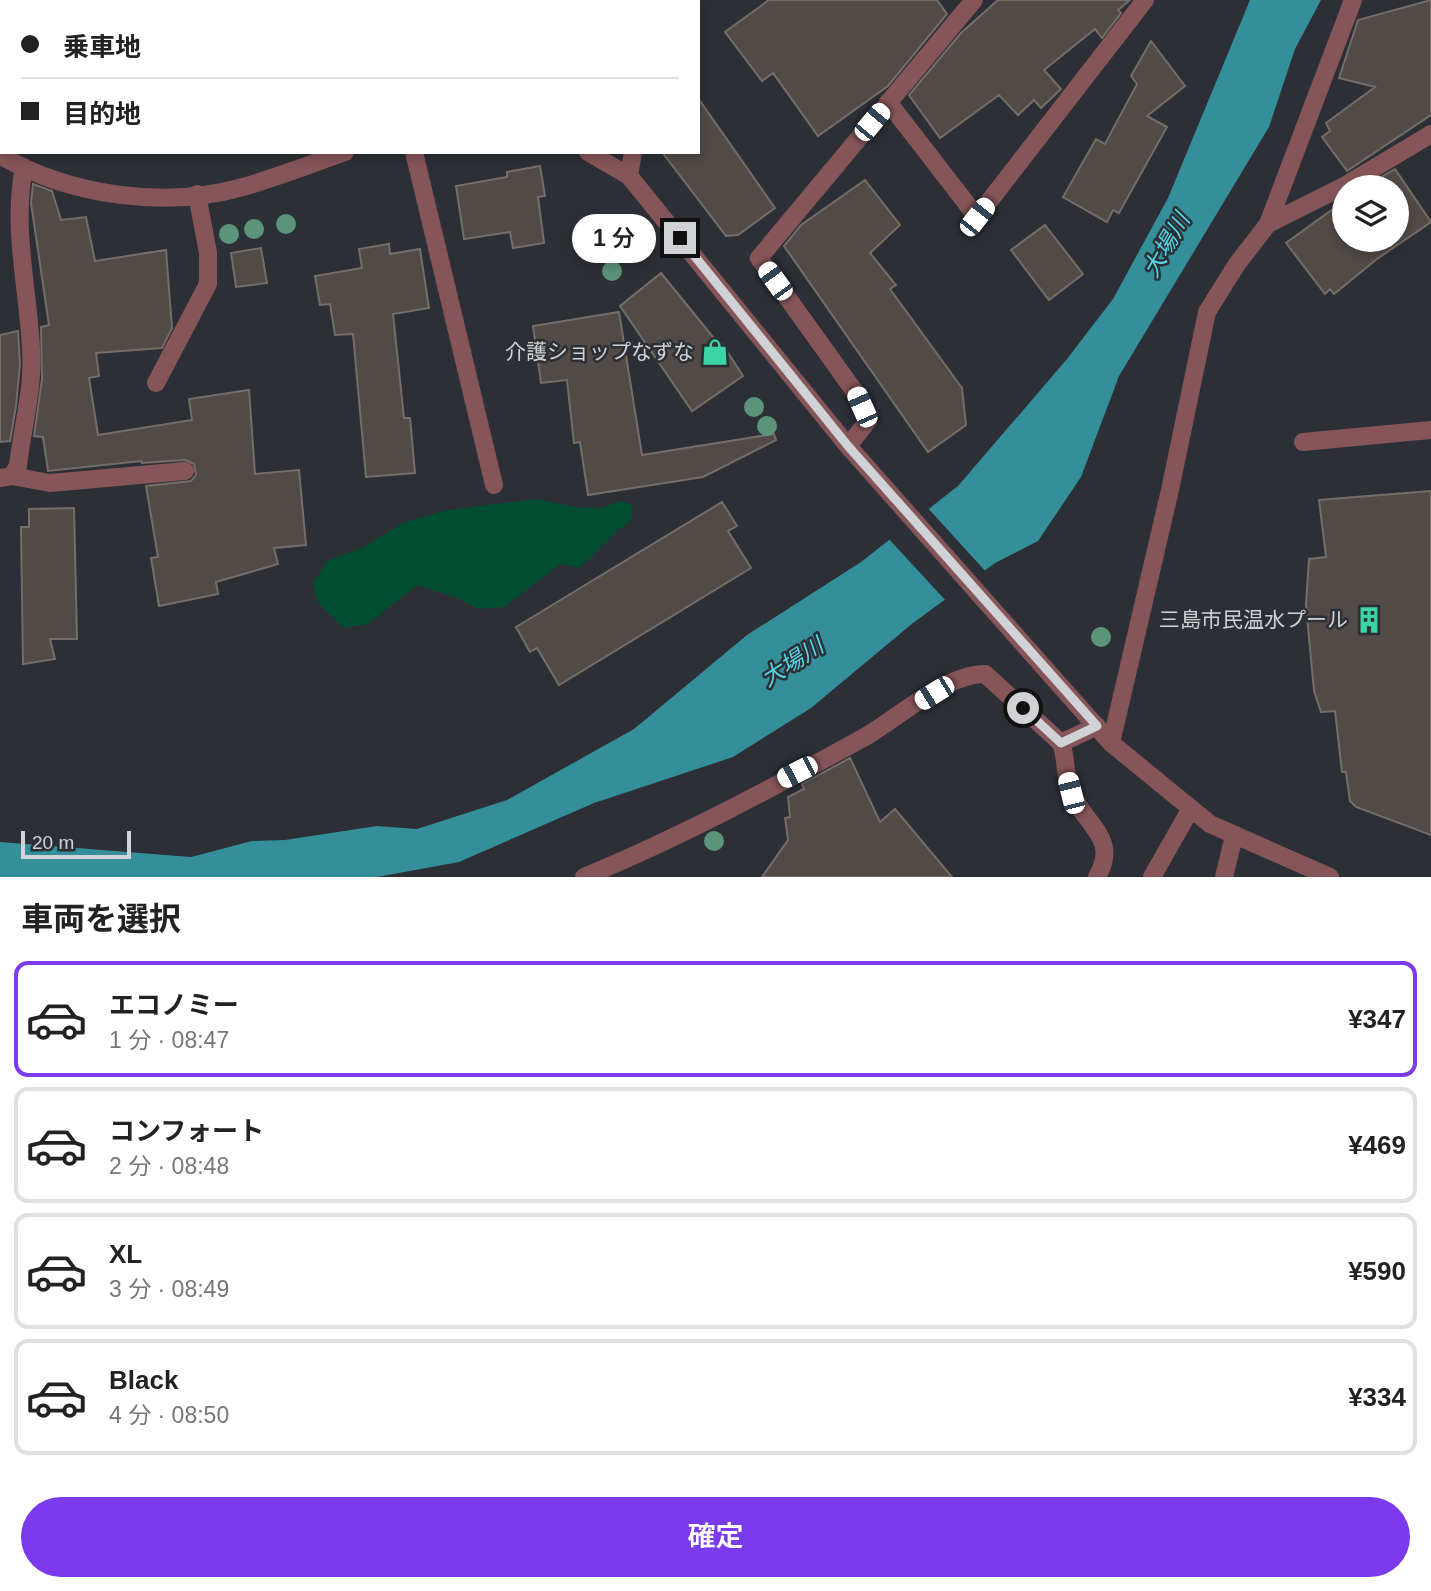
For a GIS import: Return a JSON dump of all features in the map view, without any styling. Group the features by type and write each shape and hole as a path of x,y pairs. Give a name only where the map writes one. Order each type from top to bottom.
{"street":[{"path":"848,446 868,421 855,392 758,258 974,0"},
{"path":"888,102 977,217 1145,0"},
{"path":"1111,743 1207,312 1237,264 1268,224 1353,0"},
{"path":"1268,224 1346,185 1431,134"},
{"path":"0,155 61,182 125,195 155,197 241,188 339,154"},
{"path":"414,154 494,485"},
{"path":"591,154 629,176 848,446 1111,743 1190,810 1234,836 1331,877"},
{"path":"629,176 634,154"},
{"path":"6,477 18,466 29,395 32,351 17,213 24,167"},
{"path":"156,383 208,284 208,253 197,194"},
{"path":"1303,442 1431,430"},
{"path":"6,477 50,483 185,471"},
{"path":"584,877 638,855 865,737 934,693 971,674 985,674 1061,743 1071,793 1107,850 1107,861 1097,877"},
{"path":"1061,743 1097,726"},
{"path":"1152,877 1190,810"},
{"path":"1224,877 1234,836"}],"green space":[{"path":"537,499 574,507 600,508 622,501 633,505 631,520 579,568 560,564 504,607 478,609 460,599 417,585 368,624 344,628 319,604 313,584 328,560 362,548 403,523 447,510"}],"water":[{"name":"大場川","path":"1250,0 1321,0 1295,49 1269,127 1119,376 1081,477 1038,541 995,563 913,623 811,708 733,757 594,803 459,862 377,877 0,877 0,842 191,857 252,841 285,840 377,826 417,829 507,800 634,729 747,635 861,562 958,486 1067,359 1113,299 1168,198"}],"pier":[{"path":"926,506 987,573 947,602 887,537"}],"building":[{"path":"769,0 937,0 947,14 888,86 818,136 773,73 762,81 725,32"},
{"path":"998,0 1130,0 1118,10 1121,13 1102,38 1095,29 1044,70 1061,89 1041,108 1034,100 1018,115 999,95 940,138 909,95 961,33"},
{"path":"1431,0 1431,115 1347,171 1322,137 1330,131 1326,123 1375,87 1339,78 1358,20"},
{"path":"1151,41 1185,86 1147,116 1167,127 1119,213 1113,210 1107,222 1063,197 1096,139 1105,144 1137,84 1131,76"},
{"path":"700,101 775,208 738,235 726,236 664,154 700,154"},
{"path":"540,166 545,196 538,197 544,243 513,248 510,232 464,239 456,186 507,177 507,172"},
{"path":"1395,169 1399,175 1385,175"},
{"path":"865,180 900,225 870,253 896,285 890,289 962,388 966,425 928,452 784,246 801,225"},
{"path":"33,184 52,191 61,220 86,217 95,261 166,250 172,328 162,348 96,353 99,376 89,378 98,435 192,420 189,399 249,390 255,474 299,470 306,545 274,548 278,564 216,582 218,594 159,606 151,558 158,557 146,486 191,481 196,475 194,464 185,460 141,461 48,471 43,437 34,436 42,379 41,327 49,325 31,203"},
{"path":"1409,190 1431,222 1409,237"},
{"path":"1332,210 1332,252 1387,252 1334,294 1330,289 1325,294 1286,243"},
{"path":"1045,225 1083,274 1049,300 1011,250"},
{"path":"389,244 390,254 420,249 429,308 393,314 404,418 410,418 415,473 366,477 353,334 335,335 330,304 320,305 315,276 362,268 359,249"},
{"path":"261,248 267,283 236,287 231,253"},
{"path":"661,273 717,342 721,342 743,376 692,411 620,306"},
{"path":"619,312 642,455 774,434 776,440 703,477 588,495 580,442 574,443 567,380 541,383 533,326"},
{"path":"18,331 20,364 16,406 10,441 0,442 0,335"},
{"name":"三島市民温水プール","path":"1431,491 1431,835 1356,807 1350,801 1346,772 1342,772 1335,711 1321,712 1314,691 1306,605 1309,559 1326,557 1319,500"},
{"path":"722,502 737,526 728,531 751,568 559,685 537,648 530,652 516,627"},
{"path":"74,508 77,639 50,639 55,659 23,664 21,527 29,527 29,509"},
{"path":"850,758 880,822 895,809 952,877 762,877 788,840 785,818 790,817 788,797 804,789 802,784"}],"place":[{"name":"介護ショップなずな","path":"715,352"},
{"name":"三島市民温水プール","path":"1369,620"}],"route":[{"path":"680,238 848,446 1097,726 1061,743 1023,708"}]}
